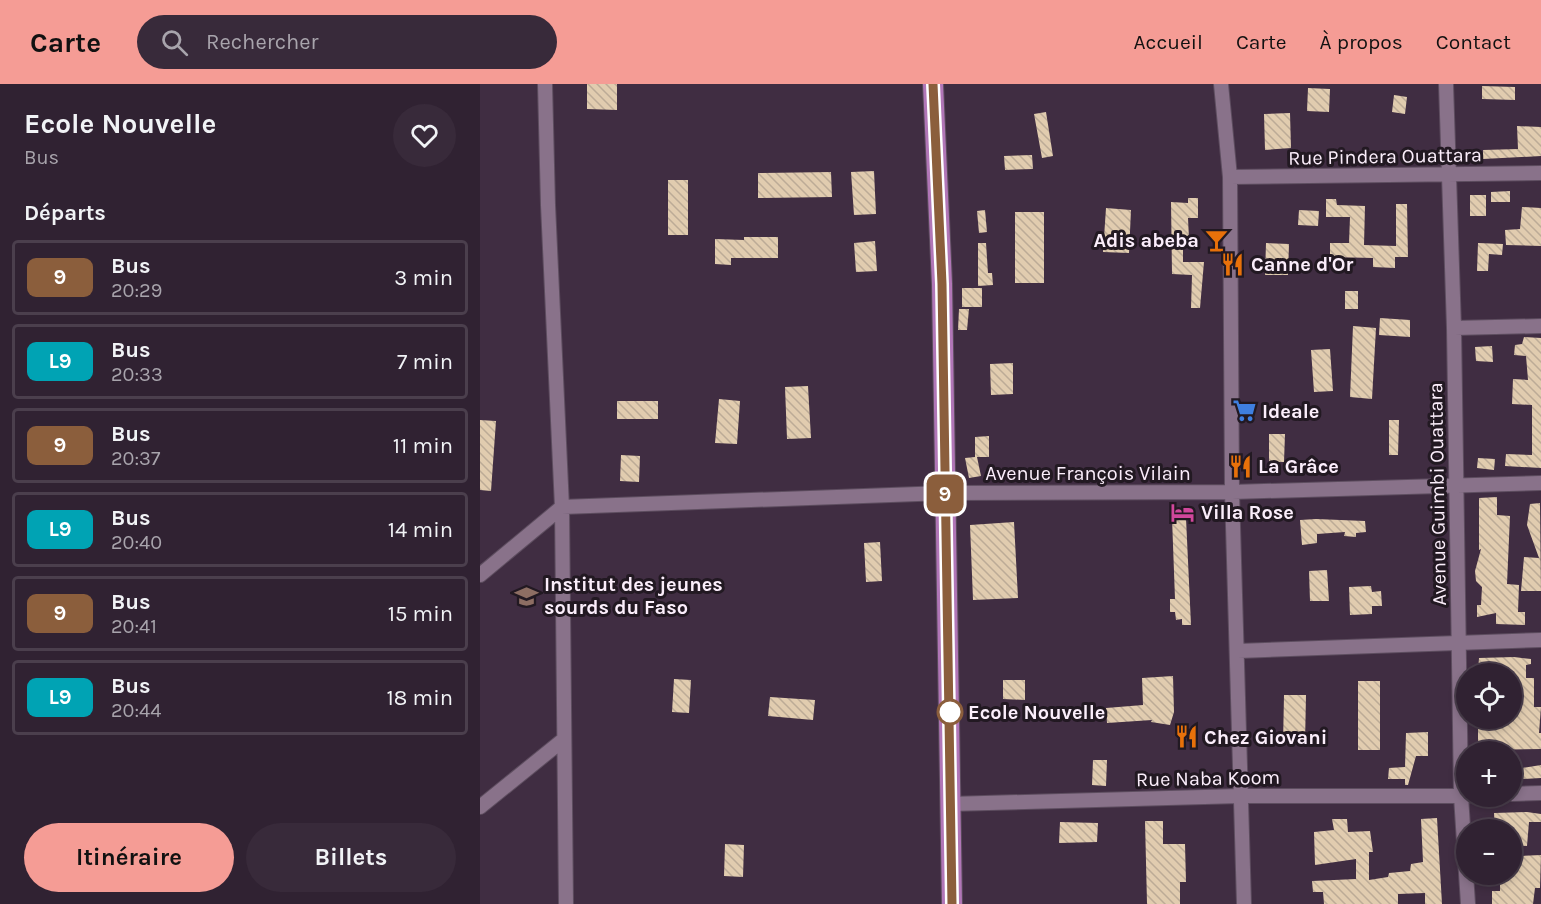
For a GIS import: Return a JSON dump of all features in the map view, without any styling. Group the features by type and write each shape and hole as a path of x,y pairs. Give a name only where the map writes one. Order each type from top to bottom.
{"highway":[{"path":"933,84 942,284 952,904"}],"street":[{"path":"545,84 548,205 562,507 566,904"},
{"path":"1221,84 1230,177 1232,492 1244,904"},
{"name":"Avenue Guimbi Ouattara","path":"1446,84 1454,328 1463,741"},
{"name":"Rue Pindera Ouattara","path":"1230,177 1541,173"},
{"path":"1454,328 1541,326"},
{"name":"Avenue François Vilain","path":"562,507 945,493 1232,492 1456,483 1541,483"},
{"path":"480,575 562,507"},
{"path":"1238,651 1541,640"},
{"path":"480,807 563,740"},
{"path":"1522,794 1541,793"},
{"name":"Rue Naba Koom","path":"950,804 1240,796 1456,796"},
{"name":"Avenue Guimbi Ouattara","path":"1464,807 1468,904"}],"building":[{"path":"587,84 617,84 617,110 587,109"},
{"path":"1482,86 1515,87 1515,100 1482,99"},
{"path":"1308,88 1330,89 1329,112 1307,111"},
{"path":"1394,95 1407,97 1405,114 1392,112"},
{"path":"1046,112 1053,156 1042,158 1034,114"},
{"path":"1290,113 1291,148 1265,150 1264,114"},
{"path":"1517,126 1541,127 1541,156 1483,159 1483,150 1518,149"},
{"path":"1032,155 1033,169 1005,170 1004,156"},
{"path":"874,171 876,214 854,215 851,172"},
{"path":"831,172 832,197 758,198 758,173"},
{"path":"668,180 688,180 688,235 668,235"},
{"path":"1510,191 1510,202 1491,202 1491,192"},
{"path":"1470,195 1486,195 1486,216 1470,216"},
{"path":"1188,198 1198,198 1198,218 1188,218 1189,239 1183,239 1183,262 1204,262 1200,308 1191,308 1192,275 1172,274 1171,202 1188,203"},
{"path":"1326,199 1336,199 1337,205 1365,206 1364,245 1396,246 1396,204 1407,204 1408,257 1395,257 1395,268 1373,267 1373,258 1330,257 1330,243 1349,243 1350,217 1326,217"},
{"path":"1522,207 1541,208 1541,246 1506,245 1505,230 1520,229"},
{"path":"1106,208 1131,210 1129,253 1103,252"},
{"path":"985,210 987,232 979,233 977,211"},
{"path":"1299,210 1319,211 1318,226 1298,225"},
{"path":"1015,212 1044,212 1044,283 1015,283"},
{"path":"744,237 778,237 778,258 731,258 731,265 715,264 715,239 744,240"},
{"path":"875,241 877,271 856,272 854,243"},
{"path":"978,243 986,243 988,273 992,273 993,285 978,286"},
{"path":"1266,243 1289,244 1288,275 1265,275"},
{"path":"1478,243 1503,244 1502,255 1489,254 1488,271 1477,271"},
{"path":"962,288 982,288 982,307 962,307"},
{"path":"1345,291 1358,291 1358,309 1345,309"},
{"path":"959,309 969,309 967,330 958,330"},
{"path":"1380,318 1410,320 1410,337 1379,335"},
{"path":"1353,326 1376,328 1372,399 1350,397"},
{"path":"1524,337 1541,338 1541,468 1505,466 1506,454 1532,455 1532,405 1512,404 1513,379 1528,380 1526,356 1514,355 1515,345 1522,344"},
{"path":"1492,346 1493,362 1476,361 1475,347"},
{"path":"1330,349 1333,391 1314,392 1311,350"},
{"path":"1013,363 1013,394 991,395 990,364"},
{"path":"808,386 811,438 787,439 785,387"},
{"path":"719,399 740,401 737,444 715,443"},
{"path":"617,401 658,401 658,419 617,419"},
{"path":"480,420 496,421 491,491 480,490"},
{"path":"1389,420 1399,420 1398,455 1389,455"},
{"path":"1269,434 1285,434 1284,462 1269,462"},
{"path":"989,436 989,457 977,457 981,476 969,478 965,458 975,457 975,437"},
{"path":"621,455 640,456 639,482 620,481"},
{"path":"1478,458 1495,459 1494,470 1477,468"},
{"path":"1497,497 1497,515 1510,516 1507,584 1519,585 1518,612 1525,612 1525,625 1496,624 1496,613 1477,617 1477,605 1481,605 1482,587 1476,581 1475,571 1481,549 1479,550 1479,498"},
{"path":"1540,503 1541,591 1521,591 1524,557 1539,558 1527,525 1530,504"},
{"path":"1172,518 1186,518 1191,625 1182,625 1182,619 1176,620 1175,612 1170,612 1170,599 1175,599"},
{"path":"1300,520 1365,521 1366,532 1356,533 1356,537 1344,536 1345,532 1317,534 1317,543 1302,545"},
{"path":"1014,522 1018,598 973,600 970,525"},
{"path":"880,542 882,581 866,582 864,543"},
{"path":"1327,570 1329,601 1310,601 1309,571"},
{"path":"1371,586 1372,592 1381,591 1382,606 1372,606 1372,614 1350,615 1349,587"},
{"path":"1479,658 1531,659 1531,664 1526,665 1526,678 1534,678 1534,707 1541,707 1539,733 1541,733 1541,749 1522,749 1522,741 1478,741 1478,729 1522,729 1522,663 1479,663"},
{"path":"1173,676 1174,712 1170,725 1151,722 1152,720 1107,723 1106,708 1143,705 1142,678"},
{"path":"674,679 691,680 689,713 672,712"},
{"path":"1003,680 1025,680 1025,700 1003,699"},
{"path":"1358,681 1380,681 1380,750 1358,750"},
{"path":"1284,695 1306,695 1305,744 1283,744"},
{"path":"770,697 815,700 813,720 768,716"},
{"path":"1428,732 1428,756 1416,756 1408,785 1405,785 1405,779 1388,779 1389,768 1405,767 1406,733"},
{"path":"1093,760 1107,760 1106,786 1092,785"},
{"path":"1541,765 1541,778 1522,779 1522,768"},
{"path":"1494,813 1541,814 1541,822 1529,822 1527,846 1522,846 1522,819 1494,819"},
{"path":"1437,818 1442,904 1425,904 1425,893 1398,894 1398,904 1324,904 1323,892 1313,892 1312,881 1356,879 1356,859 1315,865 1314,832 1334,830 1332,819 1347,819 1348,832 1370,831 1373,852 1369,852 1369,880 1388,877 1389,873 1410,871 1411,864 1423,862 1421,819"},
{"path":"1145,821 1163,821 1163,844 1185,844 1186,882 1180,882 1180,904 1147,904"},
{"path":"1060,822 1098,823 1097,842 1059,843"},
{"path":"725,844 744,845 743,877 724,876"},
{"path":"1541,855 1540,888 1535,888 1533,904 1492,904 1492,891 1500,891 1500,885 1522,885 1522,856"}],"bus line":[{"name":"9","path":"933,84 938,148 942,284 952,904"}],"place":[{"name":"Adis abeba","path":"1217,240"},
{"name":"Canne d'Or","path":"1233,264"},
{"name":"Ideale","path":"1244,411"},
{"name":"La Grâce","path":"1240,466"},
{"name":"Villa Rose","path":"1183,512"},
{"name":"Institut des jeunes sourds du Faso","path":"526,596"},
{"name":"Ecole Nouvelle","path":"950,712"},
{"name":"Chez Giovani","path":"1186,737"}]}
